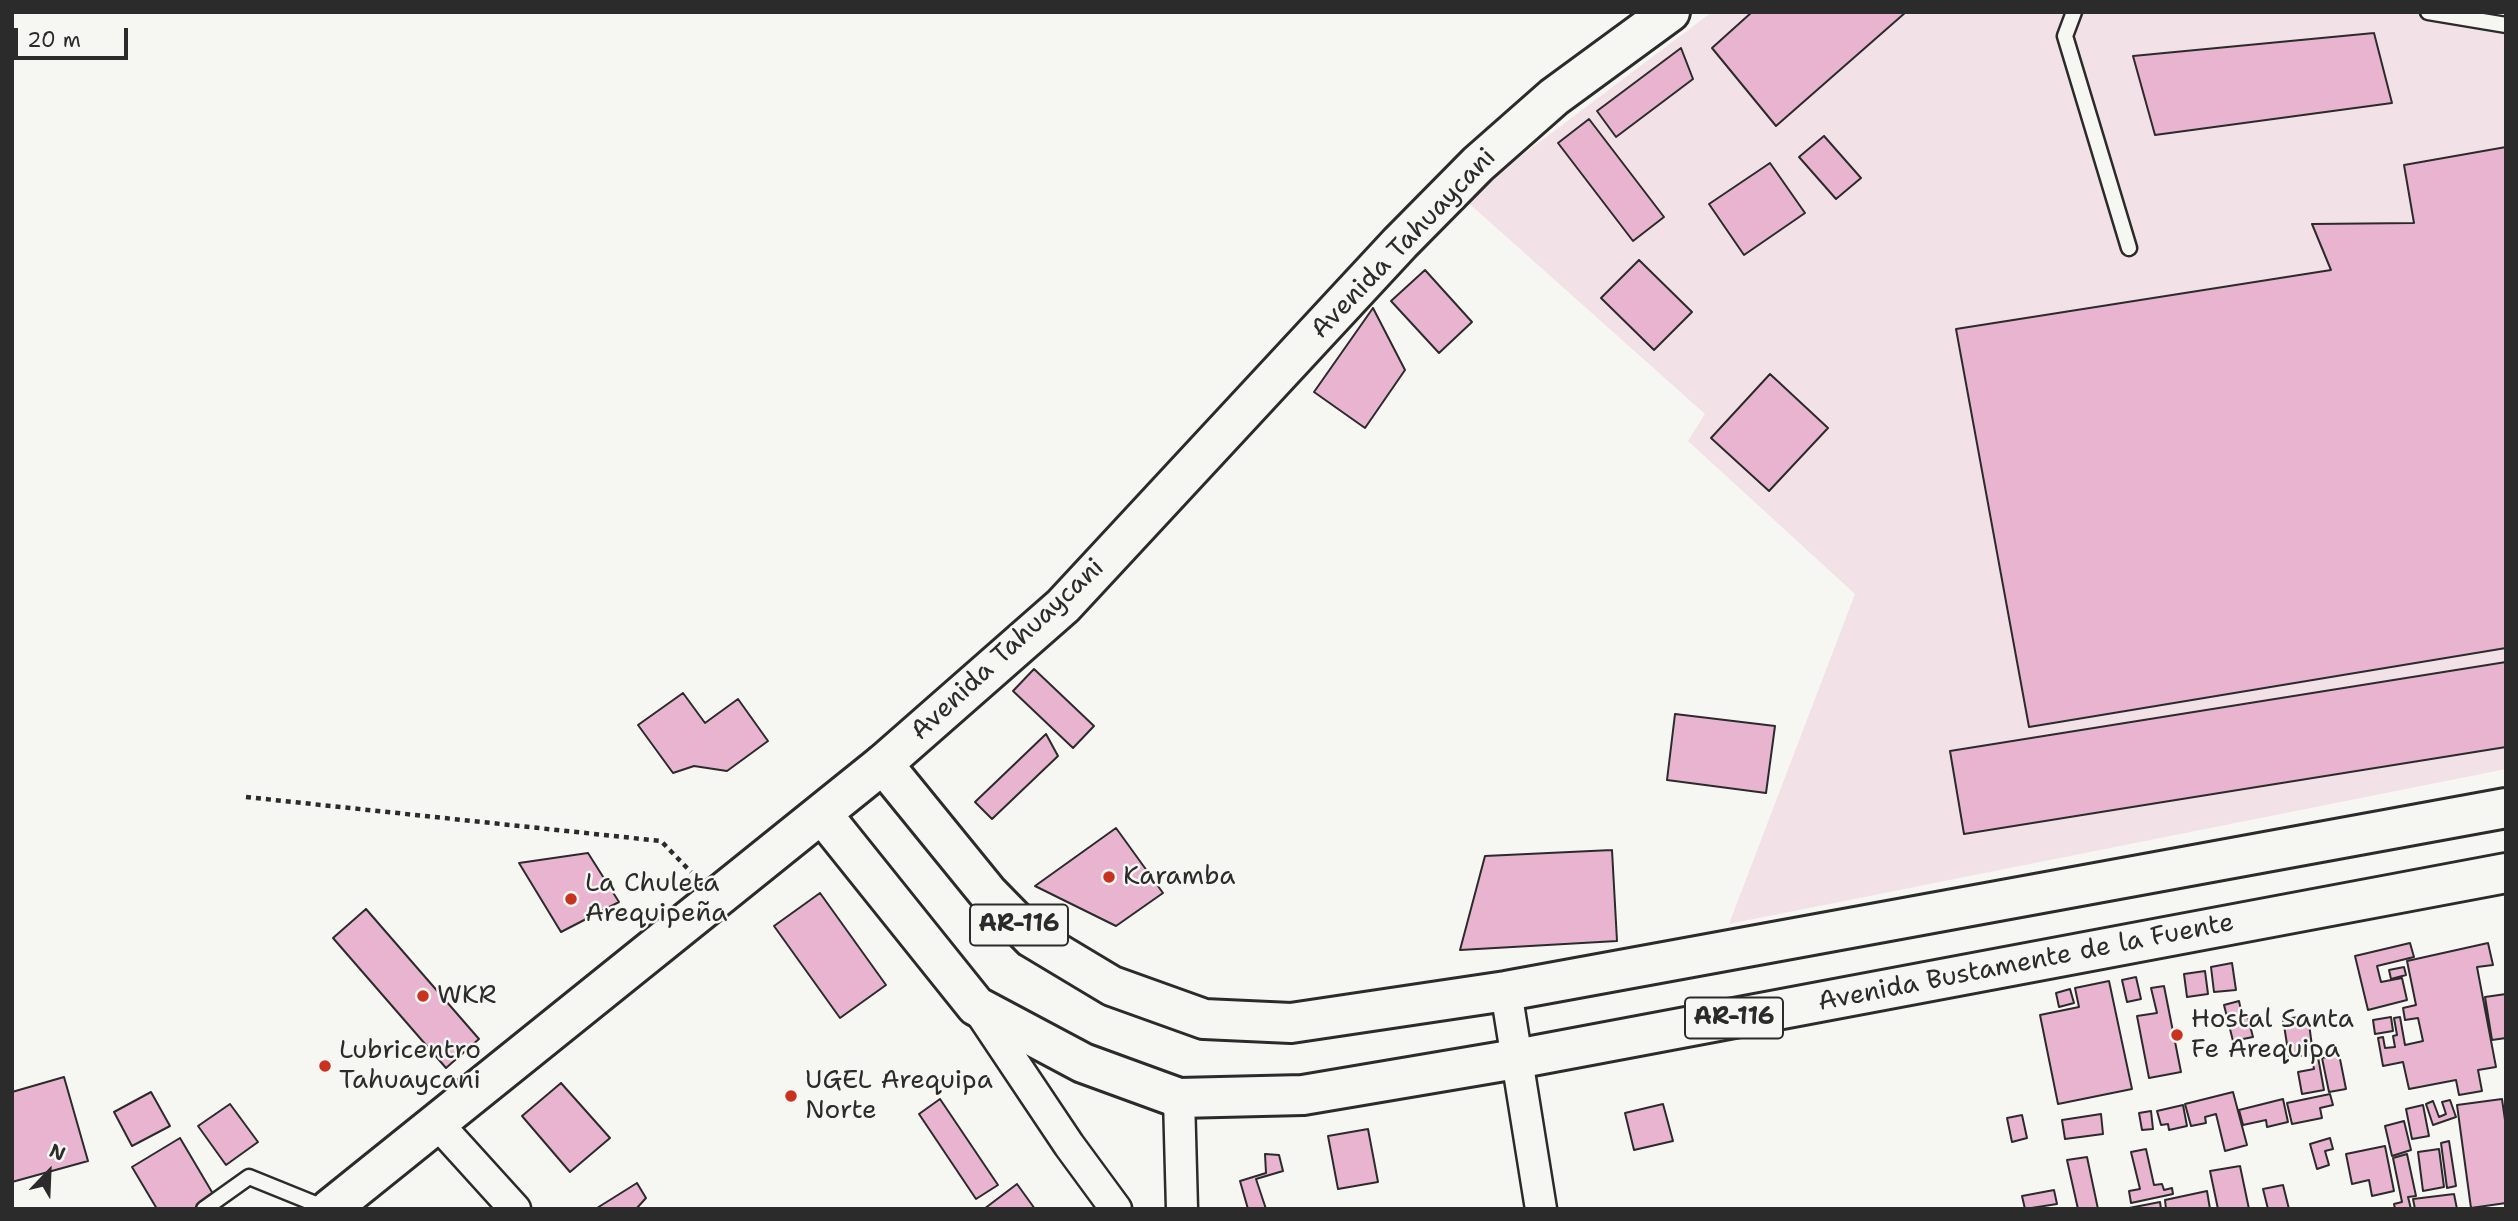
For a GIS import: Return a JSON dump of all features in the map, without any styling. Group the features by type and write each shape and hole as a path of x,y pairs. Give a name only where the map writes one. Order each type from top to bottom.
{"main road":[{"name":"Avenida Tahuaycani","path":"329,1209 883,764 1063,606 1400,243 1478,164 1554,97 1670,12"},
{"name":"AR-116","path":"883,764 988,892 1032,939 1112,986 1204,1019 1291,1023 1506,991 2506,808"},
{"name":"Avenida Bustamente de la Fuente","path":"822,814 976,1006 1083,1063 1179,1098 1303,1095 1516,1059 2506,873"}],"street":[{"path":"1506,991 1541,1209"},
{"path":"976,1006 1069,1145 1116,1209"},
{"path":"1179,1098 1182,1209"},
{"path":"437,1123 515,1209"}],"lane":[{"path":"2074,12 2066,36 2129,248"},
{"path":"2428,12 2506,25"},
{"path":"204,1209 249,1177 329,1209"}],"path":[{"path":"246,797 661,841 716,897"}],"shaded area":[{"path":"1712,12 2506,12 2506,769 1729,924 1855,594 1688,441 1705,414 1464,199"}],"building":[{"path":"1752,12 1906,12 1776,126 1712,48"},
{"path":"2374,33 2392,103 2155,135 2133,56"},
{"path":"1681,48 1693,79 1616,137 1597,111"},
{"path":"1589,119 1664,217 1633,241 1558,143"},
{"path":"1824,136 1861,178 1836,199 1799,157"},
{"path":"2506,147 2506,648 2029,727 1956,329 2331,270 2312,224 2414,223 2404,165"},
{"path":"1770,163 1805,213 1744,255 1709,204"},
{"path":"1639,260 1692,312 1654,350 1601,298"},
{"path":"1425,270 1472,322 1439,353 1391,301"},
{"path":"1373,308 1405,370 1365,428 1314,392"},
{"path":"1770,374 1828,428 1769,491 1711,438"},
{"path":"2506,662 2506,747 1964,834 1950,751"},
{"path":"1034,669 1094,726 1073,748 1013,691"},
{"path":"683,693 705,723 738,699 768,741 727,771 694,766 673,773 638,725"},
{"path":"1675,714 1775,726 1766,793 1667,780"},
{"path":"1046,734 1058,756 992,819 975,802"},
{"path":"1116,828 1163,893 1116,926 1035,886"},
{"path":"1612,850 1617,941 1460,950 1485,856"},
{"path":"588,853 619,902 561,932 519,863"},
{"path":"820,893 886,985 840,1018 774,926"},
{"path":"366,909 479,1039 446,1068 333,938"},
{"path":"2410,943 2414,957 2377,966 2381,982 2402,978 2407,1000 2368,1010 2355,956"},
{"path":"2488,943 2493,965 2477,967 2496,1067 2478,1070 2482,1091 2459,1095 2456,1080 2409,1089 2403,1062 2383,1066 2378,1038 2383,1037 2385,1048 2395,1047 2393,1036 2397,1035 2394,1018 2400,1017 2405,1045 2423,1041 2418,1018 2405,1020 2403,1008 2416,1005 2407,961"},
{"path":"2232,963 2236,990 2214,992 2211,967"},
{"path":"2404,967 2406,975 2391,979 2389,970"},
{"path":"2205,971 2208,994 2187,997 2184,974"},
{"path":"2136,977 2141,999 2127,1002 2122,980"},
{"path":"2109,981 2132,1089 2058,1104 2040,1015 2079,1007 2075,988"},
{"path":"2164,986 2181,1072 2149,1078 2137,1016 2157,1013 2151,988"},
{"path":"2070,989 2074,1003 2059,1007 2056,993"},
{"path":"2506,994 2506,1038 2492,1040 2485,997"},
{"path":"2239,1001 2242,1015 2248,1018 2253,1037 2233,1041 2224,1005"},
{"path":"2308,1016 2313,1054 2289,1057 2283,1019"},
{"path":"2391,1017 2393,1031 2375,1034 2373,1020"},
{"path":"2338,1049 2346,1089 2329,1092 2322,1058 2327,1057 2325,1051"},
{"path":"2318,1057 2324,1090 2302,1094 2298,1072 2314,1069 2312,1059"},
{"path":"64,1077 88,1161 12,1182 12,1092"},
{"path":"561,1083 610,1138 570,1172 522,1116"},
{"path":"151,1092 170,1126 132,1146 114,1112"},
{"path":"2233,1092 2247,1145 2225,1151 2216,1114 2205,1117 2206,1123 2191,1126 2185,1104"},
{"path":"2330,1094 2333,1105 2320,1108 2322,1118 2292,1124 2287,1103"},
{"path":"940,1099 998,1185 976,1199 919,1114"},
{"path":"2283,1099 2288,1122 2267,1127 2266,1120 2243,1125 2239,1110"},
{"path":"2502,1099 2506,1127 2506,1203 2471,1208 2457,1105"},
{"path":"2450,1100 2456,1117 2433,1125 2426,1104 2433,1101 2439,1117 2446,1114 2442,1102"},
{"path":"230,1104 258,1142 226,1165 198,1126"},
{"path":"1663,1104 1673,1141 1634,1150 1625,1113"},
{"path":"2183,1105 2187,1126 2169,1130 2168,1124 2161,1125 2157,1111"},
{"path":"2423,1105 2429,1136 2412,1139 2406,1109"},
{"path":"2151,1111 2153,1129 2142,1130 2139,1113"},
{"path":"2101,1114 2103,1134 2065,1139 2062,1120"},
{"path":"2022,1115 2027,1138 2012,1142 2007,1118"},
{"path":"2404,1121 2411,1150 2392,1156 2385,1126"},
{"path":"1368,1129 1378,1182 1338,1189 1328,1136"},
{"path":"180,1138 222,1209 157,1209 132,1167"},
{"path":"2330,1138 2333,1149 2325,1151 2329,1165 2317,1169 2310,1144"},
{"path":"2449,1141 2456,1186 2447,1188 2441,1143"},
{"path":"2385,1146 2394,1191 2372,1196 2369,1180 2352,1184 2346,1154"},
{"path":"2146,1149 2154,1185 2162,1184 2164,1190 2172,1188 2173,1194 2131,1203 2129,1191 2140,1189 2131,1152"},
{"path":"2439,1149 2444,1187 2423,1191 2418,1152"},
{"path":"1265,1154 1279,1155 1283,1171 1256,1179 1266,1209 1248,1209 1240,1181 1266,1173"},
{"path":"2407,1154 2416,1196 2408,1197 2411,1209 2395,1209 2394,1204 2402,1202 2393,1158"},
{"path":"2087,1157 2098,1209 2078,1209 2067,1160"},
{"path":"2240,1166 2249,1209 2218,1209 2210,1171"},
{"path":"637,1183 646,1198 636,1209 597,1208"},
{"path":"1017,1184 1035,1209 984,1209"},
{"path":"2283,1185 2289,1209 2268,1209 2263,1189"},
{"path":"2054,1190 2057,1204 2025,1209 2022,1196"},
{"path":"2207,1191 2210,1209 2166,1209 2165,1200"},
{"path":"2454,1194 2457,1209 2415,1209 2413,1199"},
{"path":"2160,1202 2161,1209 2124,1209"}],"place":[{"name":"Karamba","path":"1109,877"},
{"name":"La Chuleta Arequipeña","path":"571,899"},
{"name":"WKR","path":"423,996"},
{"name":"Hostal Santa Fe Arequipa","path":"2177,1035"},
{"name":"Lubricentro Tahuaycani","path":"325,1066"},
{"name":"UGEL Arequipa Norte","path":"791,1096"}]}
